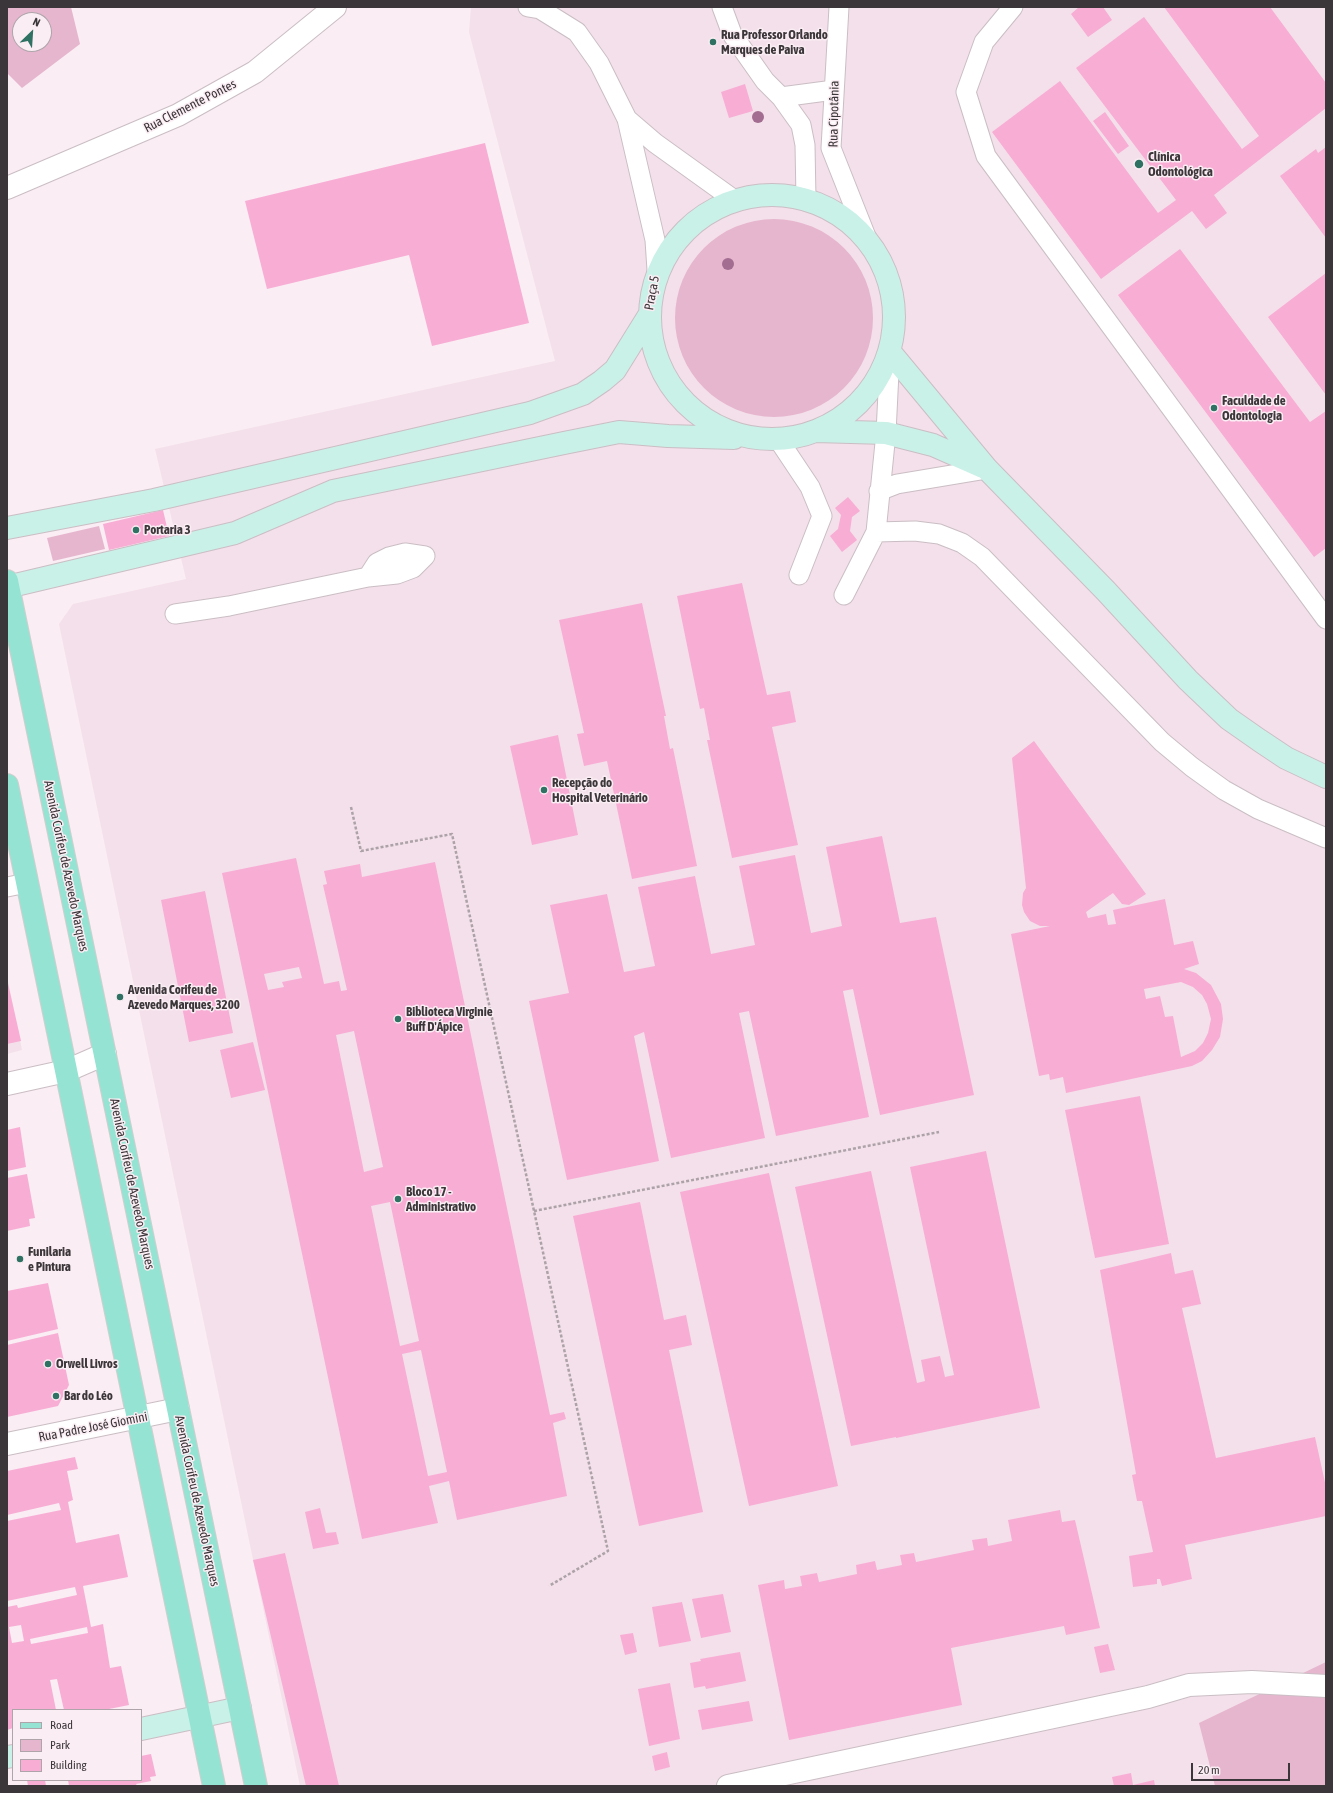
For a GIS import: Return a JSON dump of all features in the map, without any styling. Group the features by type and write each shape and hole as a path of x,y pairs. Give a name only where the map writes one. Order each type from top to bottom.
{"main road":[{"name":"Avenida Corifeu de Azevedo Marques","path":"7,585 256,1786"},
{"path":"7,785 17,885 66,1071 214,1786"}],"street":[{"name":"Rua Clemente Pontes","path":"7,188 178,116 255,72 335,7"},
{"name":"Praça 5","path":"770,193 806,199 840,214 867,239 882,262 891,287 895,314 890,352 874,386 848,413 816,431 778,440 755,439 714,425 679,398 656,360 648,317 657,270 687,226 732,200 770,193"},
{"path":"7,528 154,500 530,413 583,394 602,381 615,370 648,317"},
{"path":"890,352 987,470 1106,591 1188,680 1229,719 1286,758 1326,777"},
{"path":"816,431 886,433 933,445 987,470"},
{"path":"7,585 235,533 333,491 619,432 668,436 755,439"},
{"path":"7,1084 66,1071 105,1054"},
{"name":"Rua Padre José Giomini","path":"7,1444 178,1409"},
{"path":"728,1786 1148,1697 1189,1685 1252,1682 1326,1686"},
{"path":"142,1729 240,1708"}],"lane":[{"path":"528,7 540,9 577,32 598,63 627,119 655,240 657,270"},
{"path":"722,7 732,34 765,81 781,97 802,125 805,145 806,199"},
{"name":"Rua Cipotânia","path":"839,7 831,148 867,239"},
{"path":"1013,7 984,42 966,92 986,156 1326,619"},
{"path":"781,97 834,90"},
{"path":"627,119 655,143 732,200"},
{"path":"844,595 876,532 886,433 890,352"},
{"path":"778,440 810,487 822,516 799,574"},
{"path":"879,492 897,484 987,470"},
{"path":"876,532 915,531 939,534 962,543 982,557 1162,742 1192,767 1224,790 1258,809 1326,838"},
{"path":"175,614 229,606 368,577"}],"path":[{"path":"351,807 361,851 452,834 608,1551 549,1586"},
{"path":"534,1212 939,1132"}],"shaded area":[{"path":"471,7 1326,7 1326,1786 300,1786 59,624 73,604 186,579 155,449 555,361 469,32"},
{"path":"7,976 22,1050 7,1054"}],"green space":[{"path":"7,7 71,7 80,44 22,88 7,73"},
{"path":"774,219 793,221 812,227 829,236 844,248 856,263 865,280 871,299 873,318 871,337 865,356 856,373 844,388 829,400 812,409 793,415 774,417 755,415 736,409 719,400 704,388 692,373 683,356 677,337 675,318 677,299 683,280 692,263 704,248 719,236 736,227 755,221"},
{"path":"99,526 105,549 53,561 47,538"},
{"path":"1326,1662 1326,1786 1215,1786 1199,1723"}],"building":[{"path":"1079,7 1103,7 1112,20 1088,37 1071,14"},
{"name":"Clínica Odontológica","path":"1164,7 1270,7 1326,83 1326,108 1214,195 1227,213 1206,229 1192,211 1101,279 992,132 1060,81 1158,213 1176,200 1076,68 1144,17 1242,149 1259,136"},
{"path":"745,84 753,111 729,118 721,92"},
{"path":"1105,112 1129,146 1118,154 1093,121"},
{"path":"485,143 529,323 432,346 409,255 267,289 245,201"},
{"path":"1326,147 1326,238 1280,176 1316,149 1318,153"},
{"path":"1180,249 1310,422 1326,411 1326,548 1314,557 1118,295"},
{"path":"1326,273 1326,395 1268,317"},
{"path":"848,497 860,511 852,517 850,531 857,540 842,552 830,536 838,529 841,515 835,508"},
{"name":"Portaria 3","path":"163,510 169,536 109,550 103,524"},
{"path":"742,583 767,695 790,691 796,722 772,727 798,845 732,858 707,740 710,740 704,708 700,709 677,596"},
{"path":"642,603 666,716 664,716 670,749 673,748 697,866 632,879 607,761 584,766 577,734 584,733 559,620"},
{"name":"Recepção do Hospital Veterinário","path":"558,735 578,835 532,845 510,746"},
{"path":"1034,741 1146,894 1129,905 1122,904 1113,893 1086,912 1088,918 1106,914 1108,925 1116,924 1113,910 1165,899 1174,945 1193,941 1199,964 1184,969 1196,973 1211,985 1221,1004 1223,1019 1220,1037 1212,1050 1202,1061 1192,1066 1066,1093 1063,1077 1050,1080 1049,1074 1039,1076 1011,934 1050,926 1040,926 1030,921 1024,912 1022,905 1023,893 1026,888 1012,758","holes":["1181,982 1193,987 1202,995 1207,1004 1211,1019 1208,1033 1203,1043 1195,1051 1181,1057 1173,1016 1165,1017 1160,996 1146,999 1144,989"]},
{"path":"882,836 900,923 936,917 974,1095 880,1115 853,989 843,991 869,1117 776,1136 749,1011 739,1013 765,1138 671,1158 644,1032 634,1036 659,1161 567,1180 529,1001 569,993 550,905 607,894 624,972 655,966 638,887 695,876 711,954 755,945 739,866 795,855 811,933 842,926 826,847"},
{"name":"Bloco 17 - Administrativo","path":"296,858 324,984 339,981 341,991 347,990 323,885 327,884 324,871 360,864 362,877 435,862 550,1415 564,1412 566,1419 553,1423 567,1496 457,1520 449,1481 429,1486 438,1523 362,1539 222,873","holes":["299,967 302,978 282,982 284,987 268,990 264,974","354,1031 383,1167 364,1172 336,1035","390,1202 419,1341 400,1346 371,1206","421,1350 447,1472 428,1476 402,1354"]},
{"path":"205,891 233,1033 189,1042 161,900"},
{"path":"7,979 21,1041 7,1044"},
{"path":"253,1042 265,1090 231,1098 220,1050"},
{"path":"1140,1096 1169,1244 1095,1258 1065,1110"},
{"path":"20,1127 26,1167 7,1171 7,1130"},
{"path":"986,1151 1040,1408 851,1446 795,1187 871,1171 917,1383 925,1381 921,1360 940,1356 945,1377 954,1375 910,1167"},
{"path":"769,1173 838,1486 749,1506 680,1192"},
{"path":"27,1174 35,1218 29,1219 30,1226 7,1231 7,1178"},
{"path":"640,1202 664,1320 686,1315 692,1345 669,1350 703,1512 639,1526 573,1216"},
{"path":"1171,1253 1175,1274 1193,1270 1201,1304 1182,1308 1216,1458 1315,1437 1326,1487 1326,1516 1185,1545 1192,1579 1162,1586 1160,1579 1157,1579 1157,1584 1133,1587 1129,1556 1153,1552 1142,1501 1137,1501 1132,1475 1136,1474 1100,1270"},
{"path":"48,1283 58,1329 7,1341 7,1291"},
{"path":"58,1333 69,1385 58,1406 7,1417 7,1345"},
{"path":"75,1457 78,1469 67,1471 73,1500 68,1502 76,1543 119,1534 128,1577 83,1586 91,1627 103,1624 110,1668 121,1666 129,1705 109,1709 64,1709 57,1679 50,1680 56,1709 12,1709 12,1728 7,1730 7,1607 17,1605 18,1608 77,1595 75,1587 7,1601 7,1521 61,1510 59,1503 7,1515 7,1471","holes":["21,1625 24,1641 12,1643 9,1627","87,1627 88,1633 31,1644 30,1639"]},
{"path":"320,1508 326,1533 336,1532 339,1544 313,1549 305,1512"},
{"path":"1060,1510 1062,1522 1075,1520 1100,1628 1066,1635 1064,1626 951,1648 962,1705 789,1740 758,1585 784,1580 785,1589 802,1586 800,1576 817,1573 819,1582 857,1574 856,1565 875,1561 877,1570 902,1565 900,1555 914,1553 916,1562 974,1550 972,1540 987,1538 988,1546 1012,1541 1008,1520"},
{"path":"285,1553 339,1786 306,1786 253,1560"},
{"path":"723,1594 731,1632 701,1638 692,1599"},
{"path":"682,1602 691,1641 659,1647 652,1607"},
{"path":"633,1633 637,1652 625,1655 620,1635"},
{"path":"1108,1644 1115,1670 1100,1673 1094,1647"},
{"path":"740,1652 746,1681 706,1689 705,1686 694,1688 690,1663 701,1661 700,1659"},
{"path":"670,1683 680,1739 649,1746 638,1689"},
{"path":"749,1701 753,1721 702,1730 698,1710"},
{"path":"667,1752 670,1767 655,1771 652,1756"},
{"path":"151,1754 156,1776 150,1777 151,1781 136,1784 137,1786 69,1786 68,1781 142,1781 142,1756"},
{"path":"1131,1773 1133,1785 1154,1780 1155,1786 1114,1786 1112,1777"},
{"path":"27,1781 45,1781 46,1786 28,1786"}],"place":[{"name":"Rua Professor Orlando Marques de Paiva","path":"713,42"},
{"name":"Clínica Odontológica","path":"1139,164"},
{"name":"Faculdade de Odontologia","path":"1214,408"},
{"name":"Portaria 3","path":"136,530"},
{"name":"Recepção do Hospital Veterinário","path":"544,790"},
{"name":"Avenida Corifeu de Azevedo Marques, 3200","path":"120,997"},
{"name":"Biblioteca Virginie Buff D'Ápice","path":"398,1019"},
{"name":"Bloco 17 - Administrativo","path":"398,1199"},
{"name":"Funilaria e Pintura","path":"20,1259"},
{"name":"Orwell Livros","path":"48,1364"},
{"name":"Bar do Léo","path":"56,1396"}]}
